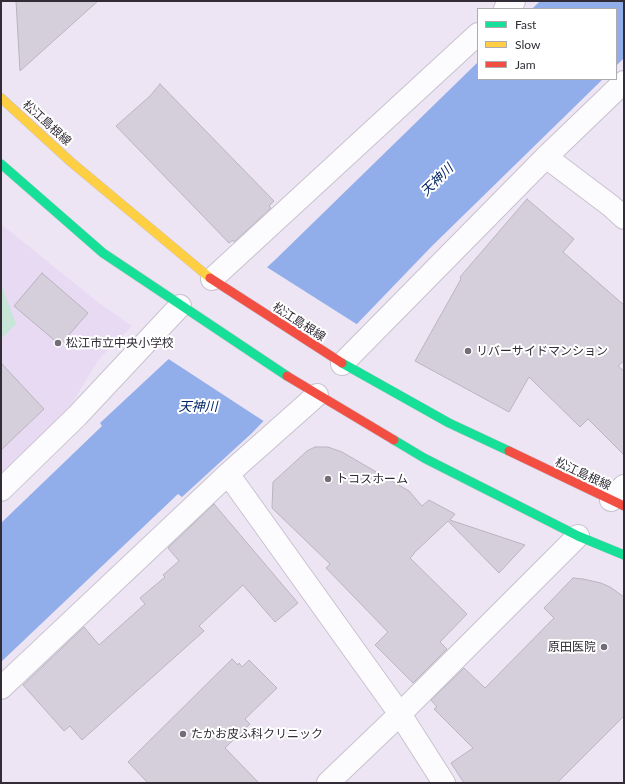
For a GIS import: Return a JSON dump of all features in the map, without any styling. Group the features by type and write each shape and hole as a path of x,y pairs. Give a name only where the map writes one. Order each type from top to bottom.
{"main road":[{"name":"松江島根線","path":"1,98 71,162 216,281 338,361 449,423 620,497"},
{"path":"1,164 103,253 311,392 424,458 578,536 624,555"}],"street":[{"path":"216,281 477,35"},
{"path":"338,361 624,82"},
{"path":"546,157 611,206 624,218"},
{"path":"1,490 185,309"},
{"path":"1,688 228,474 311,392"},
{"path":"228,474 400,714 444,783"},
{"path":"328,783 400,714 578,536"}],"shaded area":[{"name":"松江市立中央小学校","path":"1,224 99,303 132,326 99,359 68,410 1,473"}],"green space":[{"path":"1,284 16,324 1,339"}],"water":[{"path":"540,1 624,1 624,58 617,65 617,8 533,8"},
{"name":"天神川","path":"477,63 477,80 602,80 432,246 252,433 182,497 178,494 1,662 1,523 102,426 100,423 277,258"}],"pier":[{"path":"265,266 358,325 265,422 167,358"}],"building":[{"path":"16,1 98,1 20,71"},
{"path":"160,84 274,201 269,206 271,208 234,242 233,240 229,243 116,126 150,96"},
{"path":"527,199 574,239 563,252 624,305 624,361 618,366 624,371 624,455 588,419 580,427 529,377 509,412 415,361 461,279 460,277"},
{"path":"42,273 88,313 60,345 14,306"},
{"path":"1,363 44,409 1,450"},
{"path":"315,447 328,447 342,452 409,491 422,506 429,500 455,514 450,520 525,545 499,573 448,521 414,553 410,558 467,614 440,642 447,649 413,683 375,645 388,632 326,568 330,564 272,508 273,482 307,451"},
{"path":"214,504 298,603 275,622 243,585 199,626 204,631 82,740 70,726 64,731 23,685 84,627 99,645 145,604 140,598 165,577 163,575 179,561 168,548"},
{"path":"573,578 601,583 610,587 624,597 624,716 557,783 464,783 451,763 473,748 434,709 437,707 431,700 464,668 485,688 554,618 544,608"},
{"path":"232,659 238,665 239,663 242,667 249,660 277,688 245,719 250,724 225,748 259,783 148,783 128,762"}],"traffic: fast":[{"path":"1,164 103,253 287,376"},
{"path":"342,363 449,423 509,451"},
{"path":"394,440 424,458 578,536 624,555"}],"traffic: slow":[{"path":"1,98 71,162 210,278"}],"traffic: jam":[{"path":"210,278 342,363"},
{"path":"287,376 394,440"},
{"path":"509,451 624,506"}],"place":[{"name":"松江市立中央小学校","path":"58,343"},
{"name":"リバーサイドマンション","path":"468,351"},
{"name":"トコスホーム","path":"328,479"},
{"name":"原田医院","path":"604,647"},
{"name":"たかお皮ふ科クリニック","path":"183,734"}]}
